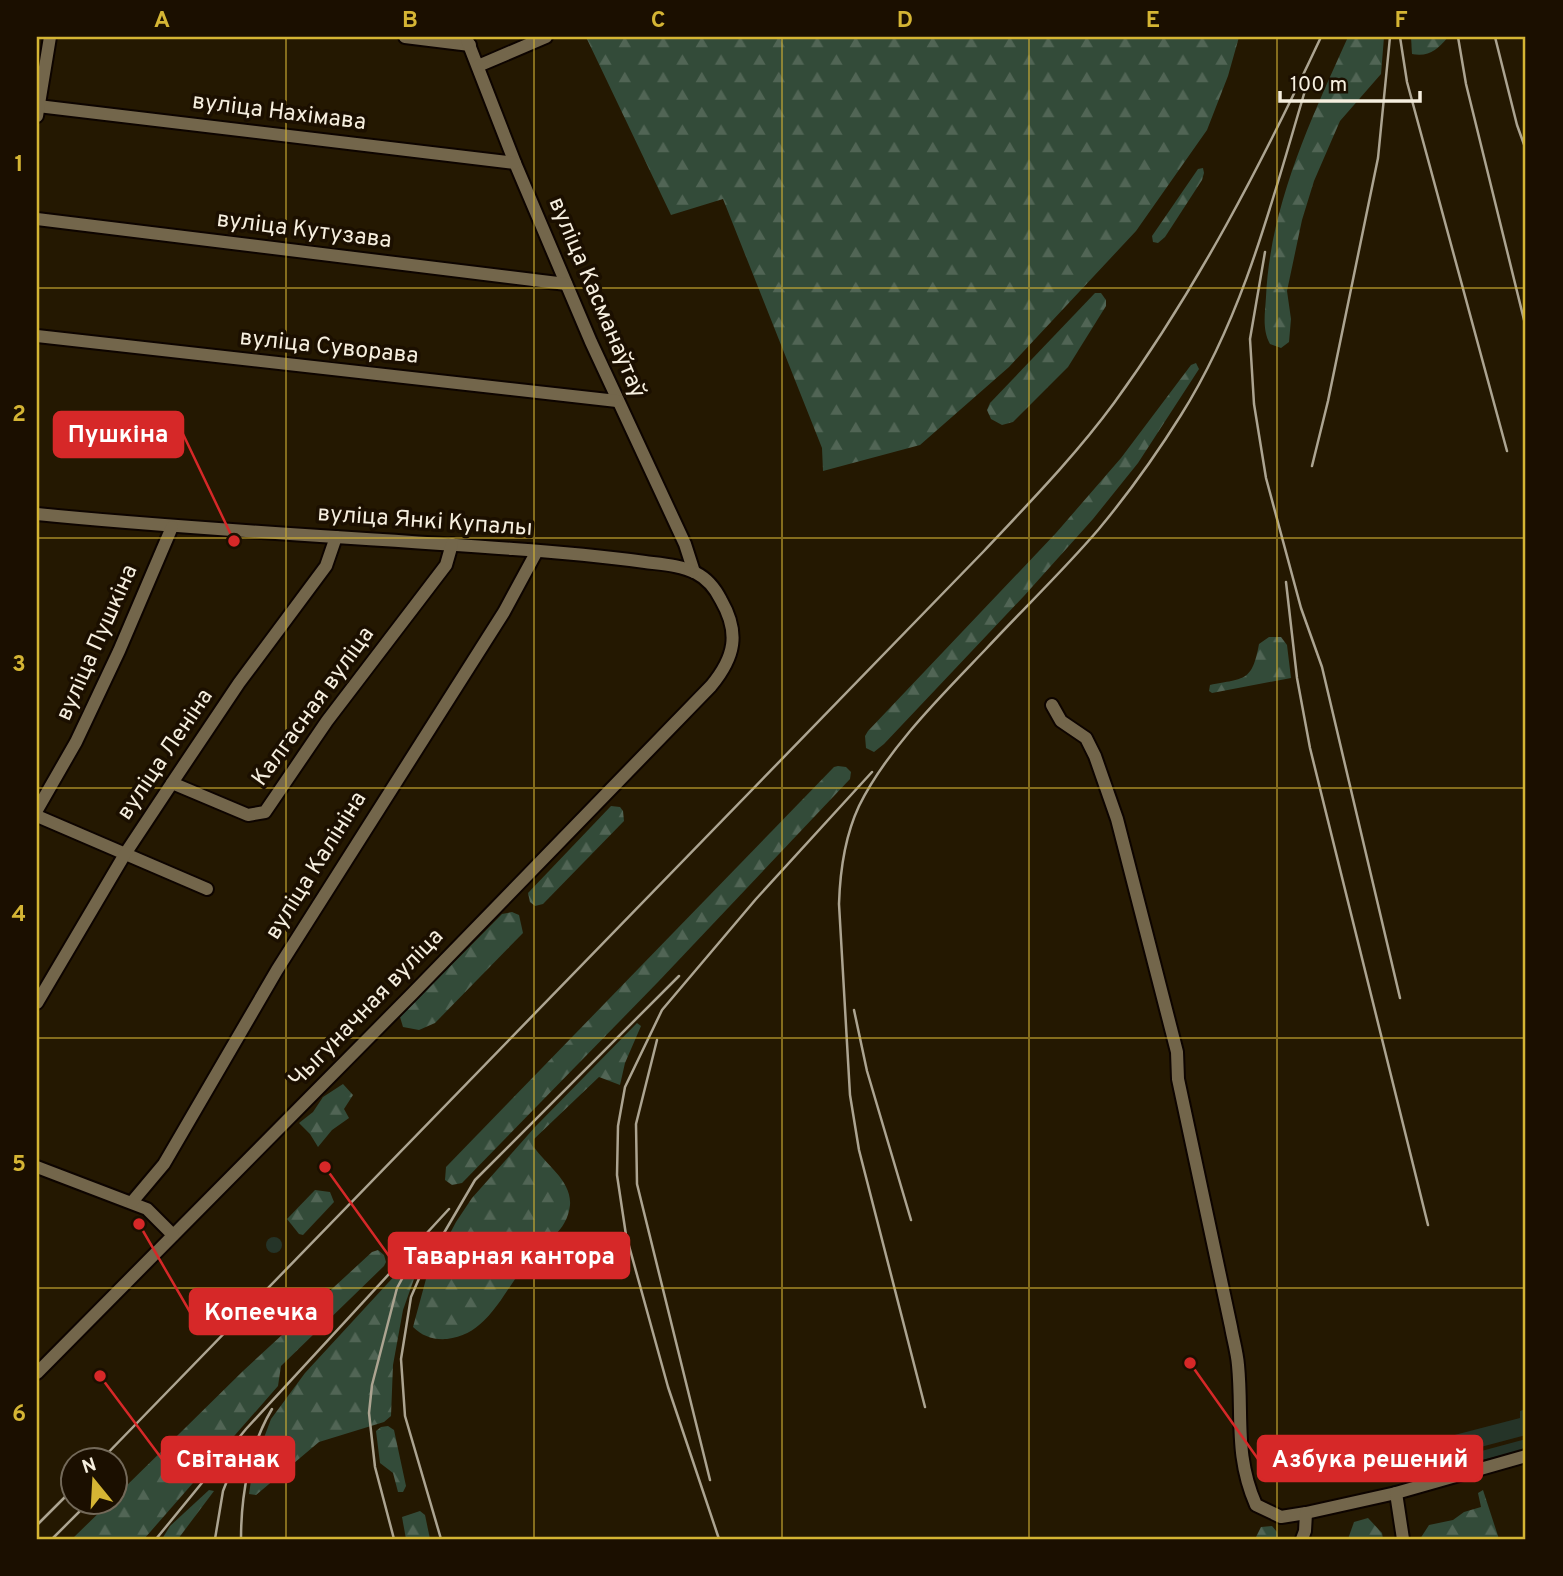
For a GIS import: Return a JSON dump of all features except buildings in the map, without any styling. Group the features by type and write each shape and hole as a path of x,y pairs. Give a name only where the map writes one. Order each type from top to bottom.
{"street":[{"path":"38,111 50,37"},
{"path":"405,37 468,41"},
{"path":"478,66 546,37"},
{"name":"вуліца Касманаўтаў","path":"468,41 566,285 685,544 694,572"},
{"name":"вуліца Нахімава","path":"38,111 515,163"},
{"name":"вуліца Кутузава","path":"37,219 566,285"},
{"name":"вуліца Суворава","path":"37,336 617,401"},
{"name":"вуліца Янкі Купалы","path":"37,514 172,527 601,556 667,565 694,572"},
{"name":"вуліца Пушкіна","path":"37,810 76,742 172,527"},
{"name":"вуліца Леніна","path":"37,1003 125,854 239,683 326,566 337,537"},
{"name":"Калгасная вуліца","path":"172,783 248,815 265,812 327,721 446,565 452,544"},
{"name":"вуліца Калініна","path":"132,1202 164,1164 270,981 504,612 537,551"},
{"name":"Чыгуначная вуліца","path":"39,1368 173,1235 711,686 733,648 732,622 707,579 694,572"},
{"path":"1052,705 1061,722 1086,738 1095,756 1117,818 1174,1039 1178,1079 1238,1365 1239,1426 1246,1482 1256,1505 1281,1517 1306,1513 1396,1493 1526,1456"},
{"path":"37,816 207,890"},
{"path":"37,1167 132,1202 146,1209 173,1235"},
{"path":"1396,1493 1403,1539"},
{"path":"1302,1539 1306,1513"}],"green space":[{"path":"586,37 1239,37 1228,76 1207,130 1136,231 1009,367 920,445 823,471 822,448 723,199 671,215"},
{"path":"1348,37 1384,37 1381,74 1340,121 1314,181 1302,220 1287,291 1291,319 1289,342 1281,348 1270,344 1265,321 1269,263 1275,230 1307,131"},
{"path":"1411,37 1448,37 1432,52 1418,55 1412,54"},
{"path":"1203,168 1202,180 1165,237 1158,243 1153,242 1152,236 1198,169"},
{"path":"1095,293 1101,293 1106,300 1106,306 1068,367 1013,422 1002,425 991,419 987,410 990,403"},
{"path":"1196,363 1199,369 1138,463 1093,519 884,744 874,752 866,748 865,736 868,731 1056,533 1121,458 1191,365"},
{"path":"1269,637 1281,637 1287,645 1291,678 1212,693 1209,691 1210,685 1239,679 1250,672 1259,644"},
{"path":"834,767 846,767 851,772 850,779 658,982 462,1183 452,1185 445,1180 446,1167"},
{"path":"611,806 620,807 624,821 543,904 535,906 530,902 528,893"},
{"path":"512,912 519,915 523,933 435,1023 419,1030 403,1027 400,1017 502,914"},
{"path":"637,1023 641,1026 625,1063 620,1085 599,1077 534,1139 534,1147 563,1181 570,1196 565,1223 535,1253 495,1308 474,1329 462,1336 447,1339 432,1338 420,1333 413,1327 426,1279 472,1198 535,1127"},
{"path":"343,1084 353,1095 344,1109 349,1118 332,1130 318,1147 299,1123 313,1112 323,1097"},
{"path":"315,1190 330,1192 334,1202 303,1235 299,1234 287,1219"},
{"path":"274,1237 280,1239 280,1251 274,1253 268,1251 266,1245 268,1239"},
{"path":"378,1250 384,1255 384,1266 281,1366 278,1386 144,1539 72,1539 96,1516 130,1516 130,1482 243,1371 372,1252"},
{"path":"412,1259 417,1260 419,1265 403,1310 393,1365 391,1416 384,1422 319,1442 256,1495 249,1494 253,1467 271,1419 305,1373"},
{"path":"1526,1409 1526,1435 1394,1470 1389,1452 1520,1418 1520,1411"},
{"path":"388,1426 394,1430 406,1486 403,1492 398,1492 393,1473 380,1463 376,1431"},
{"path":"1526,1439 1526,1449 1402,1480 1396,1474"},
{"path":"209,1490 214,1491 178,1539 162,1539 170,1526"},
{"path":"1483,1490 1499,1539 1420,1539 1429,1525 1453,1520 1464,1512 1481,1507 1478,1493"},
{"path":"420,1511 425,1515 430,1539 406,1539 402,1517"},
{"path":"1368,1518 1382,1533 1383,1539 1348,1539 1354,1522"},
{"path":"1272,1526 1278,1539 1255,1539 1261,1527"}],"railway":[{"path":"115,1446 984,551 1068,460 1099,423 1144,360 1200,270 1251,178 1321,37"},
{"path":"1312,466 1378,158 1390,37"},
{"path":"1400,37 1407,82 1507,451"},
{"path":"1458,37 1466,84 1526,328"},
{"path":"1495,37 1526,150"},
{"path":"925,1407 859,1150 850,1095 839,904 842,866 850,829 871,785 900,743 1098,530 1162,445 1181,415 1223,336 1240,295 1269,211 1307,84"},
{"path":"1265,252 1250,339 1254,404 1266,478 1301,608 1322,667 1400,998"},
{"path":"1286,582 1297,678 1310,748 1428,1225"},
{"path":"719,1539 668,1387 626,1235 617,1175 618,1126 625,1087 662,1010 756,899 872,772"},
{"path":"441,1539 405,1416 401,1359 411,1297 424,1267 475,1180 679,976"},
{"path":"854,1010 867,1071 911,1220"},
{"path":"657,1040 636,1124 637,1184 710,1480"},
{"path":"156,1539 246,1429 449,1209"},
{"path":"394,1539 375,1467 369,1413 372,1385 397,1288 416,1253"},
{"path":"241,1539 243,1506 252,1455 272,1409"},
{"path":"215,1539 223,1491 242,1443"},
{"path":"37,1525 60,1502"},
{"path":"52,1539 75,1516"}],"place":[{"name":"Пушкіна","path":"234,541"},
{"name":"Таварная кантора","path":"325,1167"},
{"name":"Копеечка","path":"139,1224"},
{"name":"Азбука решений","path":"1190,1363"},
{"name":"Світанак","path":"100,1376"}]}
